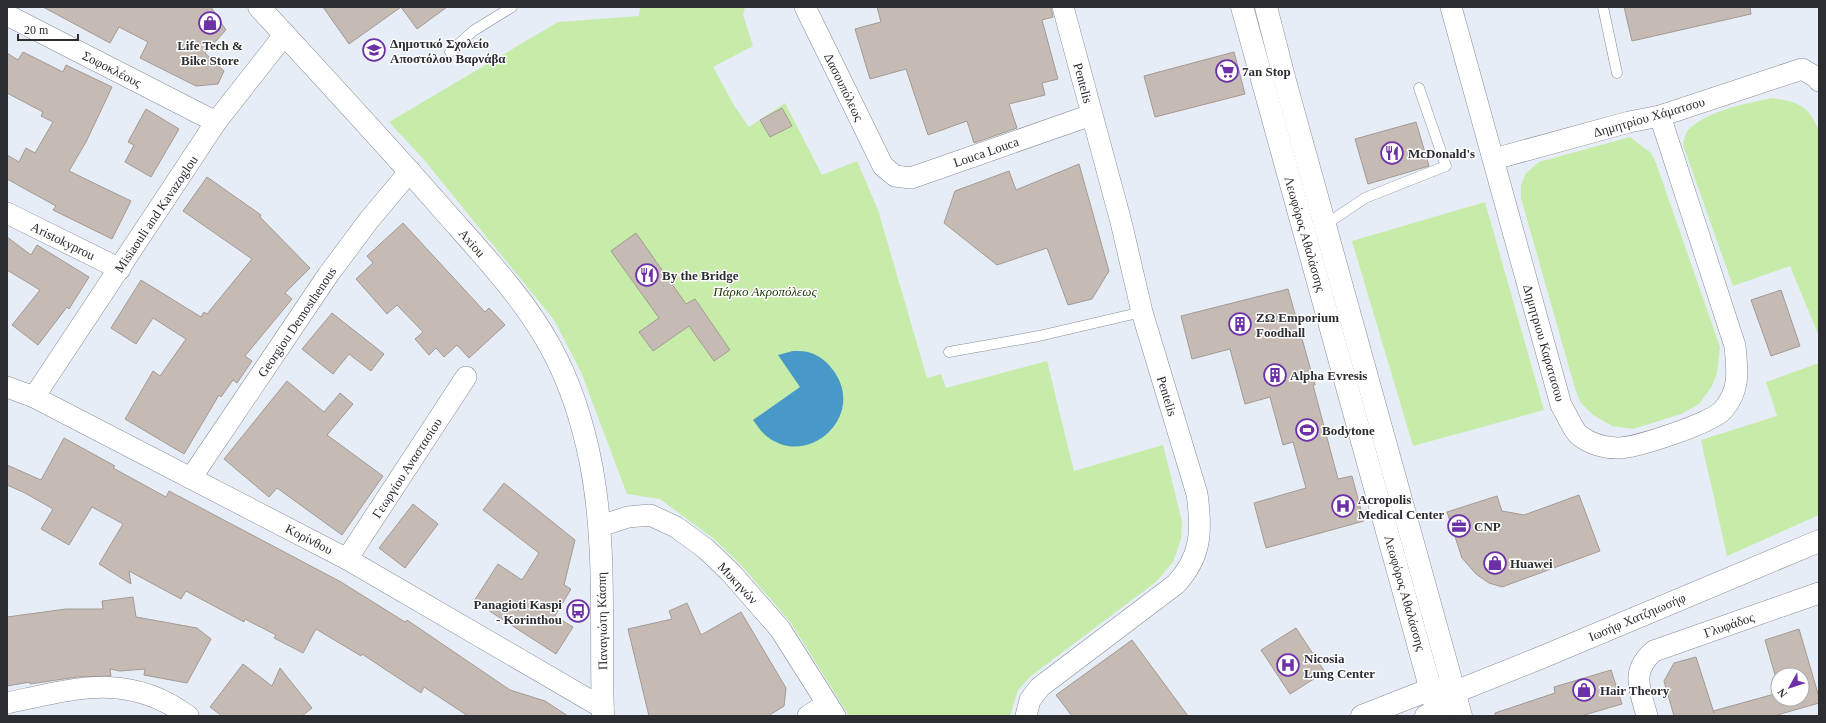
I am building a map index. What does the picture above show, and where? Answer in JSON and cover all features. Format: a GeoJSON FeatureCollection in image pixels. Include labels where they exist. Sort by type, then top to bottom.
{"type":"FeatureCollection","features":[{"type":"Feature","properties":{"kind":"main road","name":"Axiou"},"geometry":{"type":"LineString","coordinates":[[259,7],[410,171],[485,257],[533,318],[551,347],[562,370],[579,416],[591,464],[600,526]]}},
{"type":"Feature","properties":{"kind":"main road","name":"Λεωφόρος Αθαλάσσης"},"geometry":{"type":"LineString","coordinates":[[1242,7],[1431,689],[1434,714]]}},
{"type":"Feature","properties":{"kind":"main road","name":"Λεωφόρος Αθαλάσσης"},"geometry":{"type":"LineString","coordinates":[[1266,7],[1461,716]]}},
{"type":"Feature","properties":{"kind":"main road","name":"Παναγιώτη Κάσπη"},"geometry":{"type":"LineString","coordinates":[[600,526],[603,634],[603,712]]}},
{"type":"Feature","properties":{"kind":"main road","name":"Ιωσήφ Χατζηιωσήφ"},"geometry":{"type":"LineString","coordinates":[[1455,692],[1819,541]]}},
{"type":"Feature","properties":{"kind":"main road"},"geometry":{"type":"LineString","coordinates":[[1362,716],[1431,689],[1455,692]]}},
{"type":"Feature","properties":{"kind":"main road"},"geometry":{"type":"LineString","coordinates":[[1434,714],[1455,692]]}},
{"type":"Feature","properties":{"kind":"street","name":"Δασουπόλεως"},"geometry":{"type":"LineString","coordinates":[[806,7],[883,166]]}},
{"type":"Feature","properties":{"kind":"street","name":"Pentelis"},"geometry":{"type":"LineString","coordinates":[[1026,716],[1030,700],[1040,687],[1176,584],[1185,574],[1195,558],[1199,536],[1197,494],[1142,312],[1121,222],[1091,116],[1063,7]]}},
{"type":"Feature","properties":{"kind":"street","name":"Δημητριου Καρατασου"},"geometry":{"type":"LineString","coordinates":[[1451,7],[1561,405],[1579,436],[1600,446],[1618,448],[1633,446],[1698,425],[1723,410],[1737,382],[1735,346],[1660,116]]}},
{"type":"Feature","properties":{"kind":"street","name":"Σοφοκλέους"},"geometry":{"type":"LineString","coordinates":[[7,15],[216,122]]}},
{"type":"Feature","properties":{"kind":"street","name":"Misiaouli and Kavazoglou"},"geometry":{"type":"LineString","coordinates":[[34,397],[216,122],[284,34]]}},
{"type":"Feature","properties":{"kind":"street","name":"Δημητρίου Χάματσου"},"geometry":{"type":"LineString","coordinates":[[1494,159],[1629,122],[1660,116],[1802,69],[1816,77],[1819,81]]}},
{"type":"Feature","properties":{"kind":"street","name":"Louca Louca"},"geometry":{"type":"LineString","coordinates":[[883,166],[895,176],[911,178],[1091,116]]}},
{"type":"Feature","properties":{"kind":"street","name":"Georgiou Demosthenous"},"geometry":{"type":"LineString","coordinates":[[191,478],[328,275],[369,220],[410,171]]}},
{"type":"Feature","properties":{"kind":"street","name":"Aristokyprou"},"geometry":{"type":"LineString","coordinates":[[7,213],[120,269]]}},
{"type":"Feature","properties":{"kind":"street","name":"Γεωργίου Αναστασίου"},"geometry":{"type":"LineString","coordinates":[[348,559],[466,377]]}},
{"type":"Feature","properties":{"kind":"street","name":"Κορίνθου"},"geometry":{"type":"LineString","coordinates":[[7,386],[34,397],[348,559],[603,712]]}},
{"type":"Feature","properties":{"kind":"street","name":"Μυκηνών"},"geometry":{"type":"LineString","coordinates":[[600,526],[628,517],[650,515],[676,527],[706,549],[731,573],[780,629],[831,710]]}},
{"type":"Feature","properties":{"kind":"street","name":"Γλυφάδος"},"geometry":{"type":"LineString","coordinates":[[1646,716],[1639,680],[1639,672],[1642,663],[1654,652],[1819,593]]}},
{"type":"Feature","properties":{"kind":"street"},"geometry":{"type":"LineString","coordinates":[[7,703],[83,687],[114,687],[152,696],[166,702],[188,716]]}},
{"type":"Feature","properties":{"kind":"street"},"geometry":{"type":"LineString","coordinates":[[808,716],[831,710]]}},
{"type":"Feature","properties":{"kind":"lane"},"geometry":{"type":"LineString","coordinates":[[450,52],[473,31],[512,7]]}},
{"type":"Feature","properties":{"kind":"lane"},"geometry":{"type":"LineString","coordinates":[[1603,7],[1617,73]]}},
{"type":"Feature","properties":{"kind":"lane"},"geometry":{"type":"LineString","coordinates":[[1325,225],[1365,198],[1446,166],[1419,88]]}},
{"type":"Feature","properties":{"kind":"lane"},"geometry":{"type":"LineString","coordinates":[[949,352],[1039,336],[1142,312]]}},
{"type":"Feature","properties":{"kind":"green space","name":"Πάρκο Ακροπόλεως"},"geometry":{"type":"Polygon","coordinates":[[[640,7],[745,7],[743,15],[753,46],[713,67],[735,107],[749,127],[785,103],[822,175],[857,161],[878,210],[927,378],[941,374],[946,388],[1047,361],[1074,471],[1163,445],[1182,522],[1181,539],[1173,562],[1157,581],[1031,676],[1018,690],[1010,716],[849,716],[791,623],[741,565],[714,539],[660,499],[627,494],[581,372],[554,320],[425,161],[389,122],[558,22],[639,16],[640,7]]]}},
{"type":"Feature","properties":{"kind":"green space"},"geometry":{"type":"Polygon","coordinates":[[[1772,98],[1789,101],[1802,106],[1811,115],[1819,131],[1819,336],[1790,266],[1733,286],[1683,145],[1685,135],[1688,130],[1706,117],[1739,105],[1772,98]]]}},
{"type":"Feature","properties":{"kind":"green space"},"geometry":{"type":"Polygon","coordinates":[[[1630,137],[1651,153],[1656,163],[1720,347],[1717,373],[1712,386],[1699,404],[1681,414],[1633,429],[1612,426],[1593,415],[1580,402],[1521,198],[1521,185],[1526,173],[1539,162],[1630,137]]]}},
{"type":"Feature","properties":{"kind":"green space"},"geometry":{"type":"Polygon","coordinates":[[[1485,202],[1544,410],[1413,446],[1352,241],[1485,202]]]}},
{"type":"Feature","properties":{"kind":"green space"},"geometry":{"type":"Polygon","coordinates":[[[1819,363],[1819,515],[1727,556],[1701,440],[1777,416],[1766,382],[1819,363]]]}},
{"type":"Feature","properties":{"kind":"water"},"geometry":{"type":"Polygon","coordinates":[[[793,351],[805,351],[814,354],[829,365],[842,388],[843,405],[838,420],[827,434],[814,443],[797,446],[780,444],[764,434],[753,420],[800,387],[778,355],[793,351]]]}},
{"type":"Feature","properties":{"kind":"building"},"geometry":{"type":"Polygon","coordinates":[[[43,7],[211,7],[226,30],[205,53],[224,71],[218,84],[196,86],[140,58],[148,42],[119,27],[110,43],[43,7]]]}},
{"type":"Feature","properties":{"kind":"building"},"geometry":{"type":"Polygon","coordinates":[[[323,7],[401,7],[349,44],[323,7]]]}},
{"type":"Feature","properties":{"kind":"building"},"geometry":{"type":"Polygon","coordinates":[[[401,7],[447,7],[417,29],[401,7]]]}},
{"type":"Feature","properties":{"kind":"building"},"geometry":{"type":"Polygon","coordinates":[[[877,7],[1051,7],[1053,17],[1042,20],[1058,79],[1042,83],[1045,95],[1009,104],[1017,128],[974,143],[967,121],[928,135],[906,69],[870,79],[855,29],[881,22],[877,7]]]}},
{"type":"Feature","properties":{"kind":"building"},"geometry":{"type":"Polygon","coordinates":[[[1624,7],[1750,7],[1751,14],[1632,41],[1624,7]]]}},
{"type":"Feature","properties":{"kind":"building"},"geometry":{"type":"Polygon","coordinates":[[[23,52],[63,72],[66,65],[112,87],[86,142],[69,171],[131,201],[112,239],[53,210],[56,206],[7,179],[7,155],[19,162],[26,148],[35,153],[53,122],[41,116],[43,112],[7,93],[7,53],[18,60],[23,52]]]}},
{"type":"Feature","properties":{"kind":"building"},"geometry":{"type":"Polygon","coordinates":[[[1234,52],[1245,94],[1155,117],[1144,76],[1234,52]]]}},
{"type":"Feature","properties":{"kind":"building"},"geometry":{"type":"Polygon","coordinates":[[[782,108],[792,126],[770,137],[760,120],[782,108]]]}},
{"type":"Feature","properties":{"kind":"building"},"geometry":{"type":"Polygon","coordinates":[[[146,109],[179,129],[151,177],[125,162],[134,145],[128,142],[146,109]]]}},
{"type":"Feature","properties":{"kind":"building","name":"McDonald's"},"geometry":{"type":"Polygon","coordinates":[[[1416,122],[1429,166],[1368,184],[1355,139],[1416,122]]]}},
{"type":"Feature","properties":{"kind":"building"},"geometry":{"type":"Polygon","coordinates":[[[1079,164],[1109,271],[1092,299],[1068,305],[1047,248],[997,265],[944,223],[955,191],[1009,171],[1016,190],[1079,164]]]}},
{"type":"Feature","properties":{"kind":"building"},"geometry":{"type":"Polygon","coordinates":[[[207,177],[261,215],[260,217],[310,268],[285,293],[292,299],[245,356],[252,361],[237,383],[233,380],[221,397],[219,395],[184,454],[125,419],[153,371],[160,376],[186,339],[153,318],[136,344],[111,328],[141,280],[201,317],[204,312],[207,314],[252,259],[183,211],[207,177]]]}},
{"type":"Feature","properties":{"kind":"building"},"geometry":{"type":"Polygon","coordinates":[[[403,223],[485,312],[489,308],[505,325],[469,358],[457,345],[444,357],[436,348],[429,355],[415,339],[423,332],[397,305],[387,314],[356,279],[373,263],[367,256],[403,223]]]}},
{"type":"Feature","properties":{"kind":"building","name":"By the Bridge"},"geometry":{"type":"Polygon","coordinates":[[[636,233],[686,304],[695,299],[730,350],[714,361],[689,326],[653,351],[639,332],[659,318],[611,251],[636,233]]]}},
{"type":"Feature","properties":{"kind":"building"},"geometry":{"type":"Polygon","coordinates":[[[7,237],[31,255],[37,245],[89,277],[69,309],[67,307],[38,345],[12,325],[40,290],[7,270],[7,237]]]}},
{"type":"Feature","properties":{"kind":"building"},"geometry":{"type":"Polygon","coordinates":[[[1288,289],[1315,385],[1313,385],[1338,479],[1352,476],[1364,521],[1266,548],[1254,503],[1306,488],[1293,442],[1283,445],[1270,397],[1245,404],[1230,349],[1192,359],[1181,316],[1288,289]]]}},
{"type":"Feature","properties":{"kind":"building"},"geometry":{"type":"Polygon","coordinates":[[[1781,290],[1800,346],[1771,356],[1751,300],[1781,290]]]}},
{"type":"Feature","properties":{"kind":"building"},"geometry":{"type":"Polygon","coordinates":[[[332,313],[384,354],[371,371],[349,354],[333,374],[302,349],[332,313]]]}},
{"type":"Feature","properties":{"kind":"building"},"geometry":{"type":"Polygon","coordinates":[[[287,381],[324,412],[340,393],[353,404],[327,435],[383,476],[342,535],[277,488],[269,497],[224,459],[287,381]]]}},
{"type":"Feature","properties":{"kind":"building"},"geometry":{"type":"Polygon","coordinates":[[[64,438],[115,466],[113,468],[166,497],[169,491],[341,582],[405,622],[407,620],[510,690],[545,701],[568,716],[468,716],[424,687],[421,693],[362,654],[361,656],[316,629],[303,653],[274,638],[276,635],[245,619],[244,622],[186,591],[181,599],[129,571],[131,584],[99,564],[123,524],[92,507],[69,545],[41,529],[53,509],[25,493],[7,485],[7,465],[41,480],[64,438]]]}},
{"type":"Feature","properties":{"kind":"building"},"geometry":{"type":"Polygon","coordinates":[[[504,483],[575,540],[564,585],[571,589],[555,616],[573,627],[556,654],[474,601],[498,564],[522,580],[539,553],[483,510],[504,483]]]}},
{"type":"Feature","properties":{"kind":"building"},"geometry":{"type":"Polygon","coordinates":[[[1579,495],[1600,551],[1502,587],[1489,583],[1476,574],[1462,558],[1447,512],[1497,496],[1502,511],[1524,515],[1579,495]]]}},
{"type":"Feature","properties":{"kind":"building"},"geometry":{"type":"Polygon","coordinates":[[[413,504],[438,524],[405,568],[379,548],[413,504]]]}},
{"type":"Feature","properties":{"kind":"building"},"geometry":{"type":"Polygon","coordinates":[[[133,597],[136,617],[197,628],[211,639],[187,683],[144,675],[145,669],[120,671],[110,669],[111,676],[77,677],[7,686],[7,617],[66,609],[103,609],[102,601],[133,597]]]}},
{"type":"Feature","properties":{"kind":"building"},"geometry":{"type":"Polygon","coordinates":[[[687,603],[701,635],[741,612],[786,688],[784,706],[768,716],[649,716],[628,629],[672,619],[669,611],[687,603]]]}},
{"type":"Feature","properties":{"kind":"building"},"geometry":{"type":"Polygon","coordinates":[[[1296,628],[1325,672],[1290,694],[1261,650],[1296,628]]]}},
{"type":"Feature","properties":{"kind":"building"},"geometry":{"type":"Polygon","coordinates":[[[1799,629],[1819,697],[1819,703],[1810,706],[1810,667],[1773,667],[1765,640],[1799,629]]]}},
{"type":"Feature","properties":{"kind":"building"},"geometry":{"type":"Polygon","coordinates":[[[1132,640],[1188,716],[1072,716],[1056,695],[1132,640]]]}},
{"type":"Feature","properties":{"kind":"building"},"geometry":{"type":"Polygon","coordinates":[[[1696,657],[1713,711],[1770,695],[1770,707],[1805,707],[1774,716],[1674,716],[1664,681],[1674,663],[1696,657]]]}},
{"type":"Feature","properties":{"kind":"building"},"geometry":{"type":"Polygon","coordinates":[[[243,664],[272,686],[280,668],[312,708],[302,716],[222,716],[210,707],[243,664]]]}},
{"type":"Feature","properties":{"kind":"building"},"geometry":{"type":"Polygon","coordinates":[[[1611,670],[1622,704],[1581,716],[1495,716],[1495,713],[1555,693],[1554,687],[1611,670]]]}},
{"type":"Feature","properties":{"kind":"place","name":"Life Tech & Bike Store"},"geometry":{"type":"Point","coordinates":[210,23]}},
{"type":"Feature","properties":{"kind":"place","name":"Δημοτικό Σχολείο Αποστόλου Βαρνάβα"},"geometry":{"type":"Point","coordinates":[374,50]}},
{"type":"Feature","properties":{"kind":"place","name":"7an Stop"},"geometry":{"type":"Point","coordinates":[1227,71]}},
{"type":"Feature","properties":{"kind":"place","name":"McDonald's"},"geometry":{"type":"Point","coordinates":[1392,153]}},
{"type":"Feature","properties":{"kind":"place","name":"By the Bridge"},"geometry":{"type":"Point","coordinates":[647,275]}},
{"type":"Feature","properties":{"kind":"place","name":"ΖΩ Emporium Foodhall"},"geometry":{"type":"Point","coordinates":[1240,324]}},
{"type":"Feature","properties":{"kind":"place","name":"Alpha Evresis"},"geometry":{"type":"Point","coordinates":[1275,375]}},
{"type":"Feature","properties":{"kind":"place","name":"Bodytone"},"geometry":{"type":"Point","coordinates":[1307,430]}},
{"type":"Feature","properties":{"kind":"place","name":"Acropolis Medical Center"},"geometry":{"type":"Point","coordinates":[1343,506]}},
{"type":"Feature","properties":{"kind":"place","name":"CNP"},"geometry":{"type":"Point","coordinates":[1459,526]}},
{"type":"Feature","properties":{"kind":"place","name":"Huawei"},"geometry":{"type":"Point","coordinates":[1495,563]}},
{"type":"Feature","properties":{"kind":"place","name":"Panagioti Kaspi - Korinthou"},"geometry":{"type":"Point","coordinates":[578,611]}},
{"type":"Feature","properties":{"kind":"place","name":"Nicosia Lung Center"},"geometry":{"type":"Point","coordinates":[1288,665]}},
{"type":"Feature","properties":{"kind":"place","name":"Hair Theory"},"geometry":{"type":"Point","coordinates":[1584,690]}}]}
